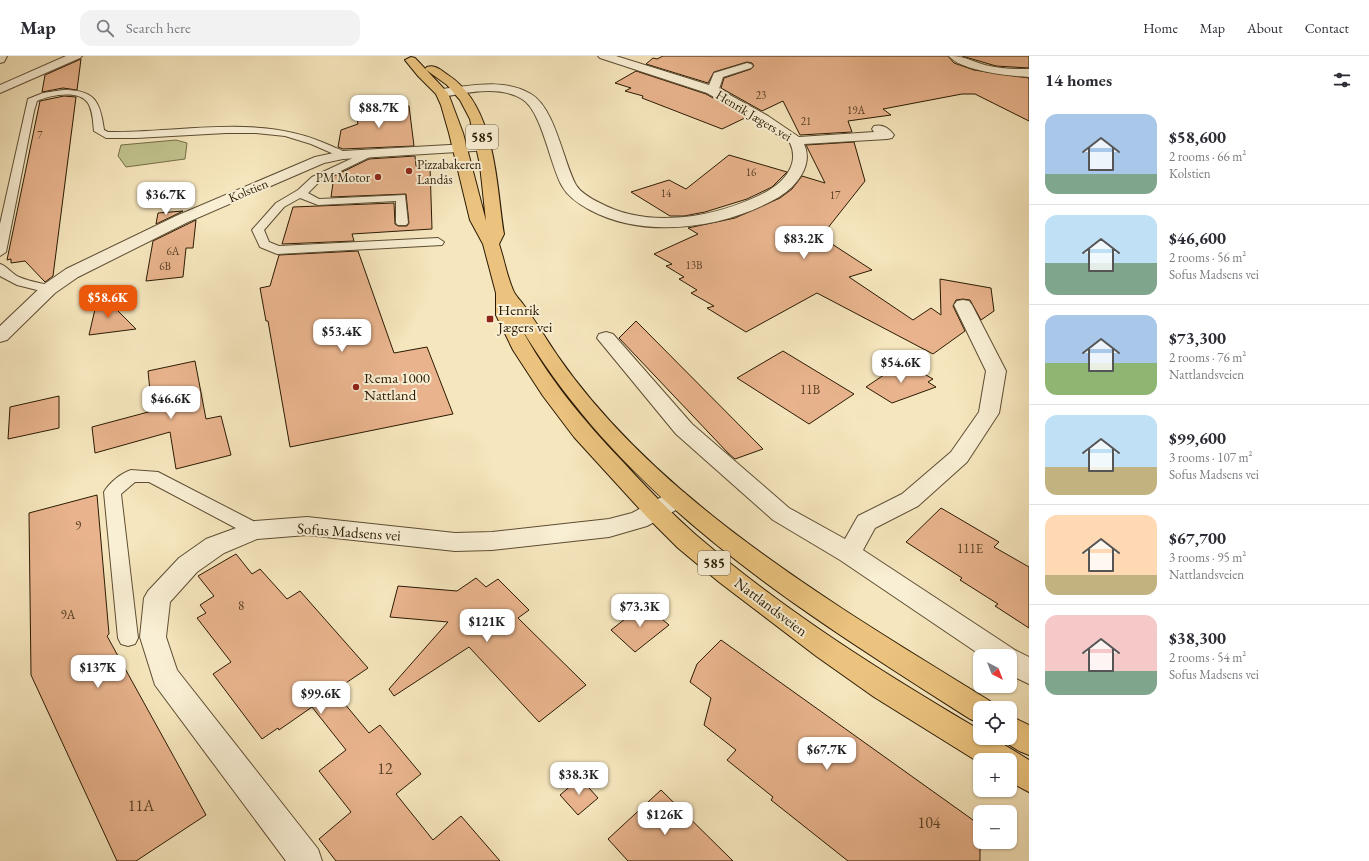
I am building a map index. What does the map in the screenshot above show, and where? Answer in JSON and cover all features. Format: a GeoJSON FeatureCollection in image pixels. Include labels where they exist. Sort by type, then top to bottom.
{"type":"FeatureCollection","features":[{"type":"Feature","properties":{"kind":"main road","name":"Nattlandsveien"},"geometry":{"type":"LineString","coordinates":[[408,58],[435,71],[448,80],[460,91],[468,102],[485,147],[496,234],[491,244]]}},
{"type":"Feature","properties":{"kind":"main road","name":"Nattlandsveien"},"geometry":{"type":"LineString","coordinates":[[408,58],[442,93],[456,133],[478,220],[491,244],[506,293],[505,315],[523,350],[550,391],[582,432],[655,511],[687,541],[722,570],[820,643],[884,688],[991,753]]}},
{"type":"Feature","properties":{"kind":"main road","name":"Nattlandsveien"},"geometry":{"type":"LineString","coordinates":[[506,293],[521,311],[542,346],[570,385],[615,439],[677,499],[801,595],[873,644],[973,706]]}},
{"type":"Feature","properties":{"kind":"main road"},"geometry":{"type":"LineString","coordinates":[[1017,733],[1029,741]]}},
{"type":"Feature","properties":{"kind":"main road"},"geometry":{"type":"LineString","coordinates":[[1017,769],[1029,777]]}},
{"type":"Feature","properties":{"kind":"street"},"geometry":{"type":"LineString","coordinates":[[0,60],[1,56]]}},
{"type":"Feature","properties":{"kind":"street"},"geometry":{"type":"LineString","coordinates":[[0,89],[76,56]]}},
{"type":"Feature","properties":{"kind":"street","name":"Henrik Jægers vei"},"geometry":{"type":"LineString","coordinates":[[442,93],[498,89],[529,98],[538,107],[542,115],[557,159],[570,188],[594,207],[607,213],[639,220],[654,222],[693,220],[723,214],[763,201],[785,187],[799,170],[799,146],[796,141],[763,119],[711,90],[604,56]]}},
{"type":"Feature","properties":{"kind":"street"},"geometry":{"type":"LineString","coordinates":[[956,56],[970,65],[1006,73],[1029,73]]}},
{"type":"Feature","properties":{"kind":"street"},"geometry":{"type":"LineString","coordinates":[[4,75],[23,73],[64,62]]}},
{"type":"Feature","properties":{"kind":"street","name":"Henrik Jægers vei"},"geometry":{"type":"LineString","coordinates":[[711,90],[714,87],[718,75],[746,66]]}},
{"type":"Feature","properties":{"kind":"street","name":"Henrik Jægers vei"},"geometry":{"type":"LineString","coordinates":[[796,141],[887,135],[880,129]]}},
{"type":"Feature","properties":{"kind":"street","name":"Kolstien"},"geometry":{"type":"LineString","coordinates":[[0,336],[49,289],[72,273],[104,255],[182,219],[320,160],[343,155],[485,147]]}},
{"type":"Feature","properties":{"kind":"street"},"geometry":{"type":"LineString","coordinates":[[849,553],[866,522],[910,500],[959,457],[989,413],[996,371],[963,304]]}},
{"type":"Feature","properties":{"kind":"street"},"geometry":{"type":"LineString","coordinates":[[606,338],[684,429],[781,514],[849,553],[993,649]]}},
{"type":"Feature","properties":{"kind":"street","name":"Sofus Madsens vei"},"geometry":{"type":"LineString","coordinates":[[306,861],[165,676],[153,637],[157,598],[188,566],[215,546],[255,530],[307,526],[455,542],[492,541],[609,528],[639,520],[677,499]]}},
{"type":"Feature","properties":{"kind":"street"},"geometry":{"type":"LineString","coordinates":[[1017,664],[1029,672]]}},
{"type":"Feature","properties":{"kind":"lane"},"geometry":{"type":"LineString","coordinates":[[0,252],[29,111],[33,99],[39,96],[71,92],[87,97],[93,104],[99,131],[106,135],[241,129],[269,130],[292,134],[329,146],[343,155]]}},
{"type":"Feature","properties":{"kind":"lane"},"geometry":{"type":"LineString","coordinates":[[370,153],[316,179],[302,192],[280,205],[258,230],[264,244],[277,250],[284,250],[438,242]]}},
{"type":"Feature","properties":{"kind":"lane"},"geometry":{"type":"LineString","coordinates":[[302,192],[305,197],[318,202],[401,197],[402,223]]}},
{"type":"Feature","properties":{"kind":"lane"},"geometry":{"type":"LineString","coordinates":[[0,268],[8,276],[14,279],[49,289]]}},
{"type":"Feature","properties":{"kind":"lane"},"geometry":{"type":"LineString","coordinates":[[128,638],[112,492],[131,476],[152,476],[255,530]]}},
{"type":"Feature","properties":{"kind":"green space"},"geometry":{"type":"Polygon","coordinates":[[[176,140],[187,143],[185,159],[126,167],[118,156],[121,145],[176,140]]]}},
{"type":"Feature","properties":{"kind":"building"},"geometry":{"type":"Polygon","coordinates":[[[663,56],[948,56],[954,63],[974,70],[1029,78],[1029,121],[975,94],[962,94],[883,109],[891,115],[848,121],[852,132],[800,135],[783,101],[762,111],[721,88],[724,78],[751,69],[754,66],[752,63],[747,62],[714,72],[708,83],[646,64],[653,58],[657,59],[663,56]]]}},
{"type":"Feature","properties":{"kind":"building"},"geometry":{"type":"Polygon","coordinates":[[[962,56],[1029,56],[1029,68],[996,66],[962,56]]]}},
{"type":"Feature","properties":{"kind":"building"},"geometry":{"type":"Polygon","coordinates":[[[81,59],[77,90],[63,88],[42,92],[45,75],[81,59]]]}},
{"type":"Feature","properties":{"kind":"building"},"geometry":{"type":"Polygon","coordinates":[[[636,71],[706,94],[747,117],[722,129],[642,98],[643,96],[625,91],[631,88],[615,83],[636,71]]]}},
{"type":"Feature","properties":{"kind":"building"},"geometry":{"type":"Polygon","coordinates":[[[64,96],[76,97],[53,276],[45,282],[25,261],[11,263],[11,259],[7,260],[40,101],[64,96]]]}},
{"type":"Feature","properties":{"kind":"building"},"geometry":{"type":"Polygon","coordinates":[[[409,106],[414,146],[343,149],[338,147],[341,130],[358,124],[355,110],[409,106]]]}},
{"type":"Feature","properties":{"kind":"building"},"geometry":{"type":"Polygon","coordinates":[[[854,142],[865,181],[827,229],[815,233],[872,270],[849,277],[913,320],[931,308],[941,315],[940,279],[991,288],[994,311],[981,320],[970,300],[956,300],[953,306],[965,331],[933,354],[817,293],[746,332],[707,308],[714,306],[691,293],[697,290],[679,279],[684,277],[666,266],[672,264],[654,254],[698,234],[688,228],[735,218],[780,198],[792,189],[802,176],[825,183],[806,145],[854,142]]]}},
{"type":"Feature","properties":{"kind":"building"},"geometry":{"type":"Polygon","coordinates":[[[729,155],[787,172],[772,187],[747,199],[705,212],[684,216],[670,216],[631,192],[669,180],[686,189],[729,155]]]}},
{"type":"Feature","properties":{"kind":"building"},"geometry":{"type":"Polygon","coordinates":[[[415,156],[416,166],[430,166],[432,229],[352,234],[354,241],[282,244],[293,207],[394,203],[395,224],[398,226],[407,226],[409,223],[406,194],[331,197],[334,176],[369,159],[415,156]]]}},
{"type":"Feature","properties":{"kind":"building"},"geometry":{"type":"Polygon","coordinates":[[[183,211],[175,215],[156,224],[158,213],[183,211]]]}},
{"type":"Feature","properties":{"kind":"building"},"geometry":{"type":"Polygon","coordinates":[[[196,220],[193,248],[186,248],[183,277],[146,281],[153,241],[196,220]]]}},
{"type":"Feature","properties":{"kind":"building"},"geometry":{"type":"Polygon","coordinates":[[[358,251],[394,353],[427,347],[453,414],[290,447],[268,321],[266,321],[260,288],[270,286],[279,255],[358,251]]]}},
{"type":"Feature","properties":{"kind":"building"},"geometry":{"type":"Polygon","coordinates":[[[99,292],[136,329],[89,335],[99,292]]]}},
{"type":"Feature","properties":{"kind":"building"},"geometry":{"type":"Polygon","coordinates":[[[636,321],[763,449],[735,459],[728,453],[619,338],[636,321]]]}},
{"type":"Feature","properties":{"kind":"building"},"geometry":{"type":"Polygon","coordinates":[[[783,351],[854,394],[809,424],[737,378],[783,351]]]}},
{"type":"Feature","properties":{"kind":"building"},"geometry":{"type":"Polygon","coordinates":[[[195,361],[206,419],[221,416],[231,455],[176,469],[170,432],[95,453],[92,427],[152,411],[148,371],[195,361]]]}},
{"type":"Feature","properties":{"kind":"building"},"geometry":{"type":"Polygon","coordinates":[[[903,362],[933,379],[928,382],[936,387],[892,403],[866,387],[903,362]]]}},
{"type":"Feature","properties":{"kind":"building"},"geometry":{"type":"Polygon","coordinates":[[[59,396],[59,428],[8,439],[10,407],[59,396]]]}},
{"type":"Feature","properties":{"kind":"building"},"geometry":{"type":"Polygon","coordinates":[[[97,495],[109,634],[107,636],[206,815],[136,861],[117,861],[31,675],[29,513],[97,495]]]}},
{"type":"Feature","properties":{"kind":"building"},"geometry":{"type":"Polygon","coordinates":[[[941,508],[999,542],[994,547],[1029,567],[1029,628],[995,606],[998,604],[960,580],[962,578],[906,542],[941,508]]]}},
{"type":"Feature","properties":{"kind":"building"},"geometry":{"type":"Polygon","coordinates":[[[236,554],[252,574],[260,569],[287,599],[300,591],[368,668],[334,691],[369,733],[380,725],[421,774],[396,794],[433,840],[461,816],[500,861],[336,861],[319,839],[351,812],[319,771],[346,750],[312,707],[279,730],[278,728],[262,739],[213,674],[231,662],[197,618],[206,613],[200,605],[214,596],[198,576],[236,554]]]}},
{"type":"Feature","properties":{"kind":"building"},"geometry":{"type":"Polygon","coordinates":[[[476,578],[486,587],[498,579],[529,610],[518,618],[586,685],[539,722],[469,647],[394,696],[389,689],[448,622],[390,617],[398,586],[457,591],[476,578]]]}},
{"type":"Feature","properties":{"kind":"building"},"geometry":{"type":"Polygon","coordinates":[[[644,604],[669,625],[635,652],[611,630],[644,604]]]}},
{"type":"Feature","properties":{"kind":"building"},"geometry":{"type":"Polygon","coordinates":[[[721,640],[973,820],[973,849],[980,849],[980,861],[848,861],[771,800],[773,797],[727,760],[736,750],[704,725],[711,698],[690,682],[697,664],[721,640]]]}},
{"type":"Feature","properties":{"kind":"building"},"geometry":{"type":"Polygon","coordinates":[[[580,778],[598,798],[578,815],[560,795],[580,778]]]}},
{"type":"Feature","properties":{"kind":"building"},"geometry":{"type":"Polygon","coordinates":[[[661,790],[733,861],[628,861],[608,839],[661,790]]]}},
{"type":"Feature","properties":{"kind":"place","name":"Pizzabakeren Landås"},"geometry":{"type":"Point","coordinates":[409,171]}},
{"type":"Feature","properties":{"kind":"place","name":"PM Motor"},"geometry":{"type":"Point","coordinates":[378,177]}},
{"type":"Feature","properties":{"kind":"place","name":"Henrik Jægers vei"},"geometry":{"type":"Point","coordinates":[490,319]}},
{"type":"Feature","properties":{"kind":"place","name":"Rema 1000 Nattland"},"geometry":{"type":"Point","coordinates":[356,387]}}]}
